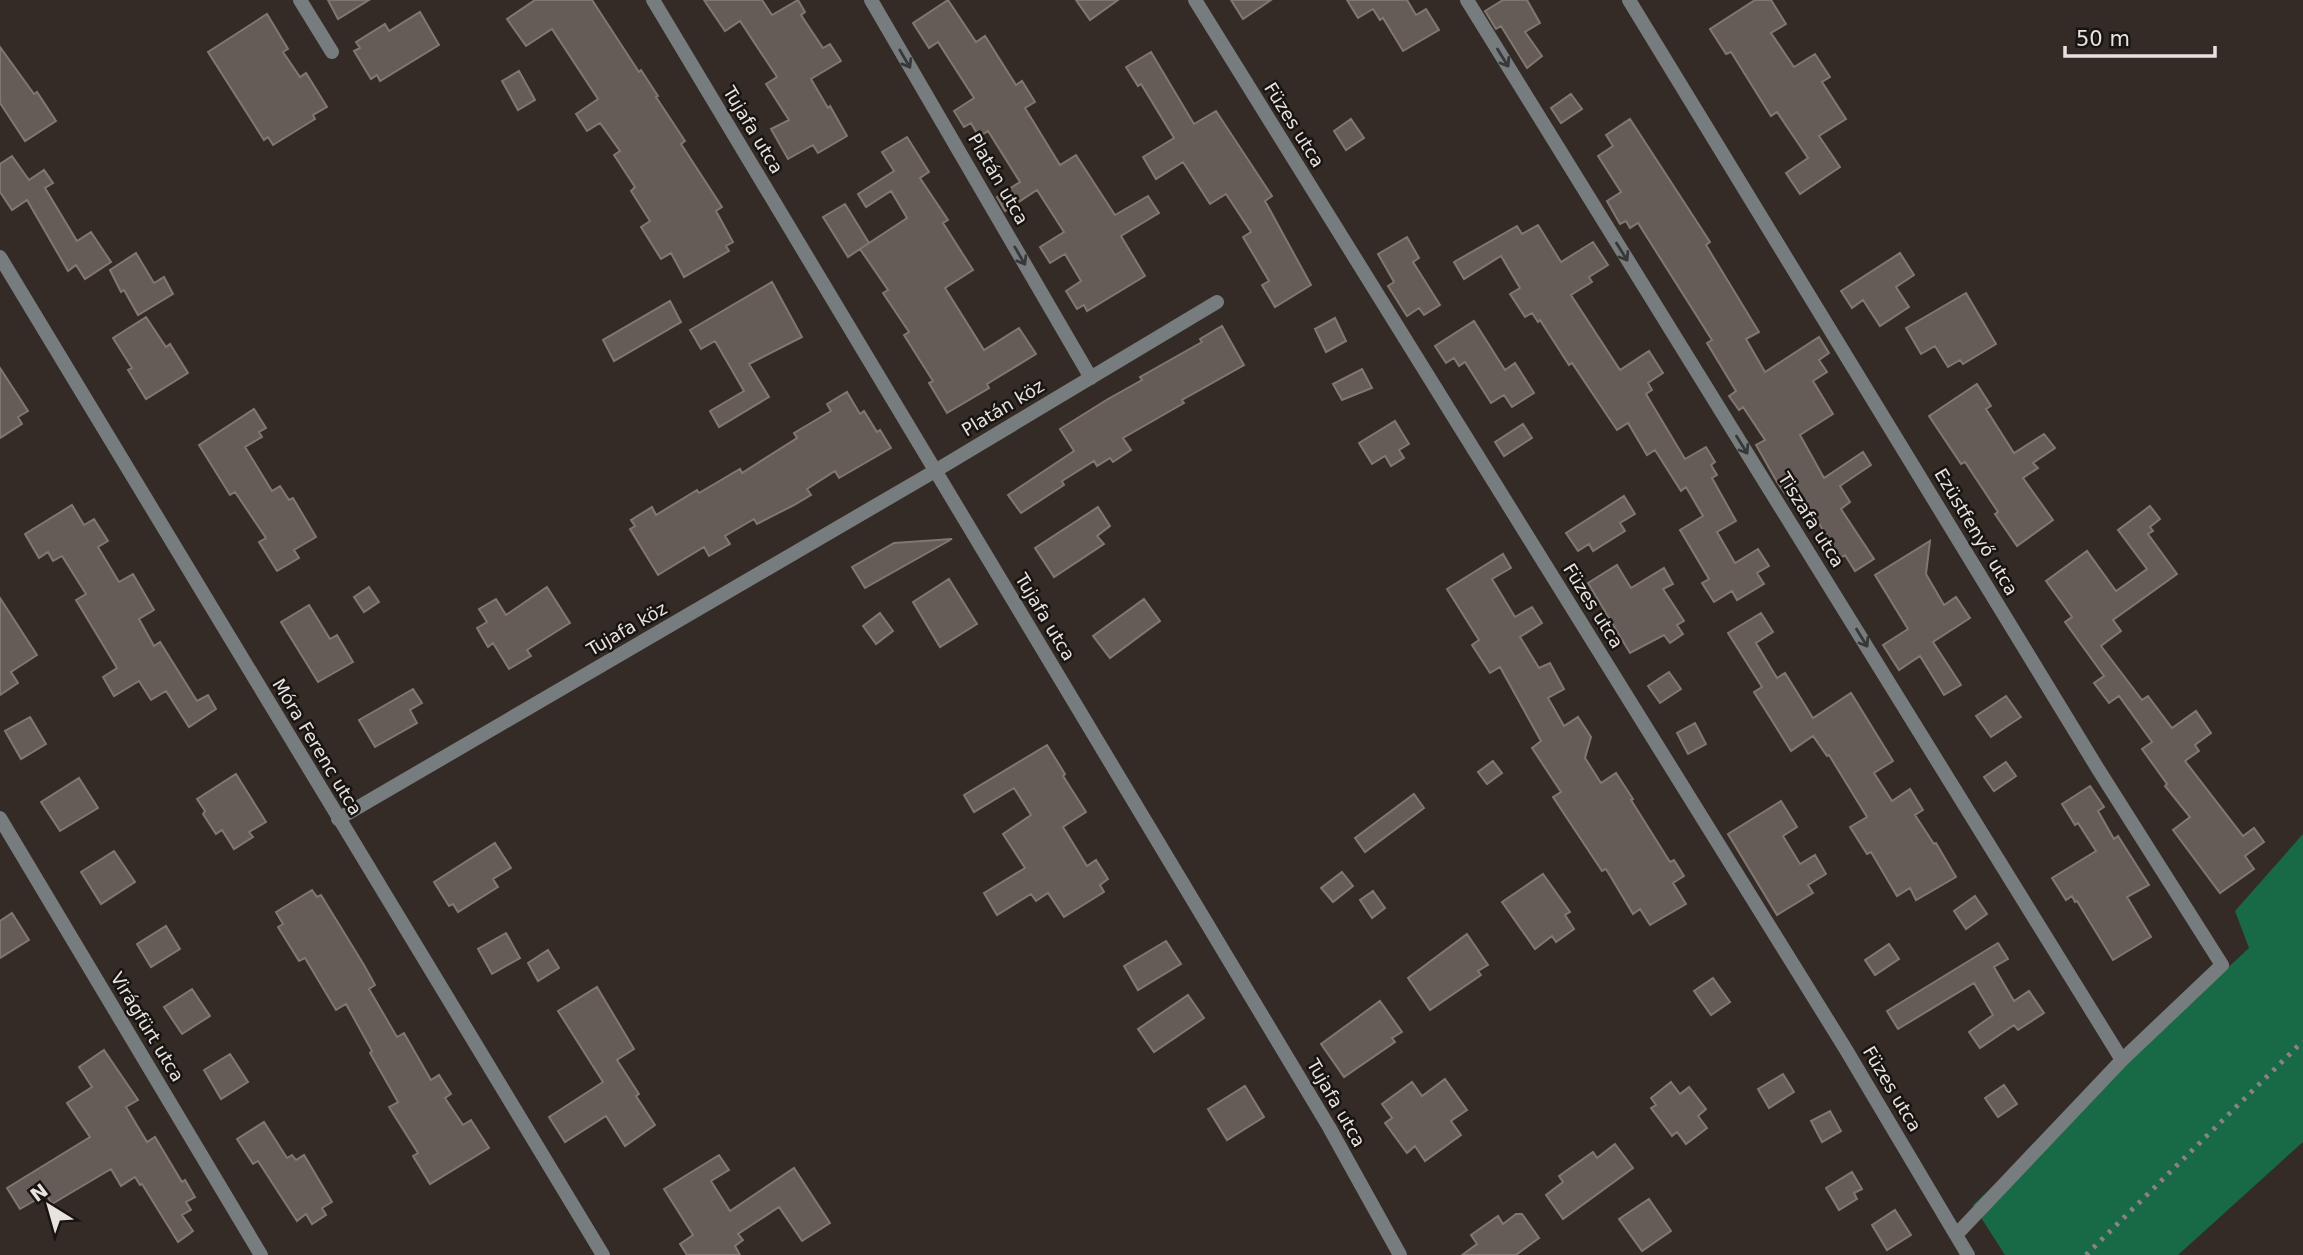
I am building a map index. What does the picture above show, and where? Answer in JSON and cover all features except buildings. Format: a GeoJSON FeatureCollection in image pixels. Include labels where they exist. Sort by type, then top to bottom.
{"type":"FeatureCollection","features":[{"type":"Feature","properties":{"kind":"street"},"geometry":{"type":"LineString","coordinates":[[300,0],[332,52]]}},
{"type":"Feature","properties":{"kind":"street","name":"Tujafa utca"},"geometry":{"type":"LineString","coordinates":[[653,0],[1322,1116],[1400,1255]]}},
{"type":"Feature","properties":{"kind":"street","name":"Platán utca"},"geometry":{"type":"LineString","coordinates":[[871,0],[1091,378]]}},
{"type":"Feature","properties":{"kind":"street","name":"Füzes utca"},"geometry":{"type":"LineString","coordinates":[[1195,0],[1845,1048],[1968,1255]]}},
{"type":"Feature","properties":{"kind":"street","name":"Tiszafa utca"},"geometry":{"type":"LineString","coordinates":[[1467,0],[2122,1060]]}},
{"type":"Feature","properties":{"kind":"street","name":"Ezüstfenyő utca"},"geometry":{"type":"LineString","coordinates":[[1629,0],[2083,745],[2222,965],[2122,1060]]}},
{"type":"Feature","properties":{"kind":"street","name":"Móra Ferenc utca"},"geometry":{"type":"LineString","coordinates":[[0,257],[603,1255]]}},
{"type":"Feature","properties":{"kind":"street","name":"Platán köz"},"geometry":{"type":"LineString","coordinates":[[935,471],[1217,302]]}},
{"type":"Feature","properties":{"kind":"street","name":"Tujafa köz"},"geometry":{"type":"LineString","coordinates":[[338,819],[935,471]]}},
{"type":"Feature","properties":{"kind":"street","name":"Virágfürt utca"},"geometry":{"type":"LineString","coordinates":[[0,818],[261,1255]]}},
{"type":"Feature","properties":{"kind":"street"},"geometry":{"type":"LineString","coordinates":[[1956,1235],[2122,1060]]}},
{"type":"Feature","properties":{"kind":"green space"},"geometry":{"type":"Polygon","coordinates":[[[2303,834],[2303,1142],[2178,1255],[2005,1255],[1973,1205],[2249,948],[2235,911],[2303,834]]]}},
{"type":"Feature","properties":{"kind":"railway"},"geometry":{"type":"LineString","coordinates":[[2086,1255],[2303,1041]]}}]}
